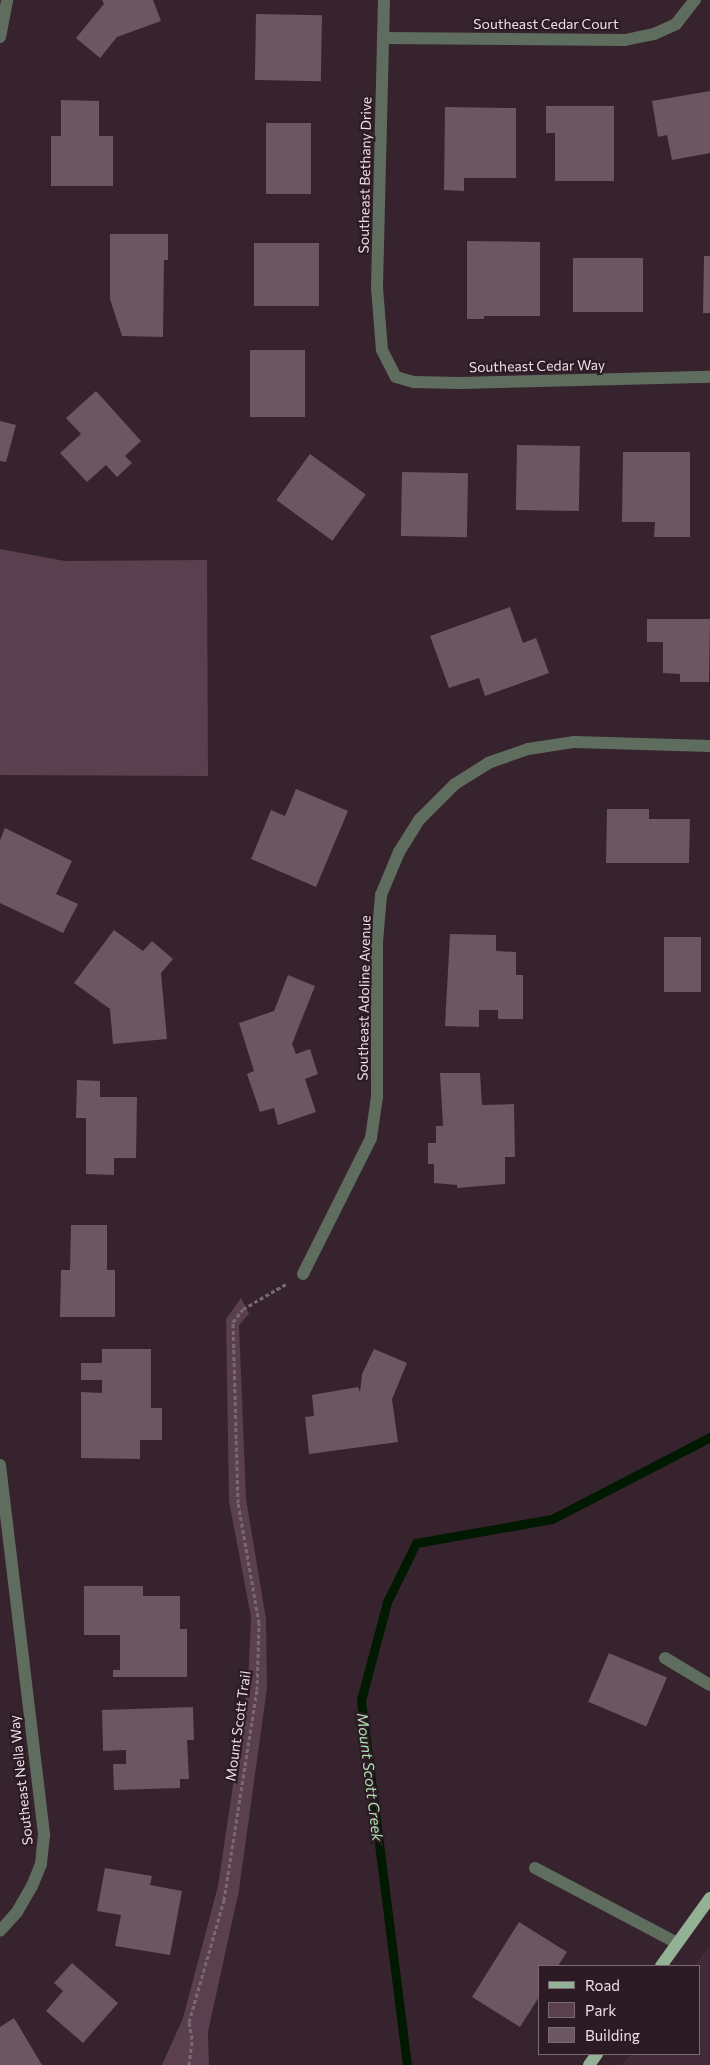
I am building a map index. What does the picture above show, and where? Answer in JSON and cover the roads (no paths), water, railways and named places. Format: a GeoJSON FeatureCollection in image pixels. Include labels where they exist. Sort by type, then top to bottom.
{"type":"FeatureCollection","features":[{"type":"Feature","properties":{"kind":"main road"},"geometry":{"type":"LineString","coordinates":[[662,1965],[710,1898]]}},
{"type":"Feature","properties":{"kind":"street"},"geometry":{"type":"LineString","coordinates":[[0,37],[7,0]]}},
{"type":"Feature","properties":{"kind":"street","name":"Southeast Bethany Drive"},"geometry":{"type":"LineString","coordinates":[[382,350],[377,288],[384,0]]}},
{"type":"Feature","properties":{"kind":"street","name":"Southeast Cedar Court"},"geometry":{"type":"LineString","coordinates":[[383,38],[625,40],[654,34],[676,24],[695,0]]}},
{"type":"Feature","properties":{"kind":"street","name":"Southeast Cedar Way"},"geometry":{"type":"LineString","coordinates":[[382,350],[396,377],[414,382],[710,378]]}},
{"type":"Feature","properties":{"kind":"street","name":"Southeast Adoline Avenue"},"geometry":{"type":"LineString","coordinates":[[303,1274],[371,1138],[378,1097],[377,942],[381,895],[399,852],[420,819],[455,784],[488,763],[528,749],[574,742],[710,746]]}},
{"type":"Feature","properties":{"kind":"street","name":"Southeast Nella Way"},"geometry":{"type":"LineString","coordinates":[[0,1465],[44,1835],[41,1864],[32,1886],[17,1912],[0,1931]]}},
{"type":"Feature","properties":{"kind":"street"},"geometry":{"type":"LineString","coordinates":[[665,1658],[710,1685]]}},
{"type":"Feature","properties":{"kind":"street"},"geometry":{"type":"LineString","coordinates":[[535,1868],[677,1943]]}},
{"type":"Feature","properties":{"kind":"waterway","name":"Mount Scott Creek"},"geometry":{"type":"LineString","coordinates":[[407,2065],[361,1700],[387,1602],[416,1543],[552,1519],[710,1437]]}}]}
